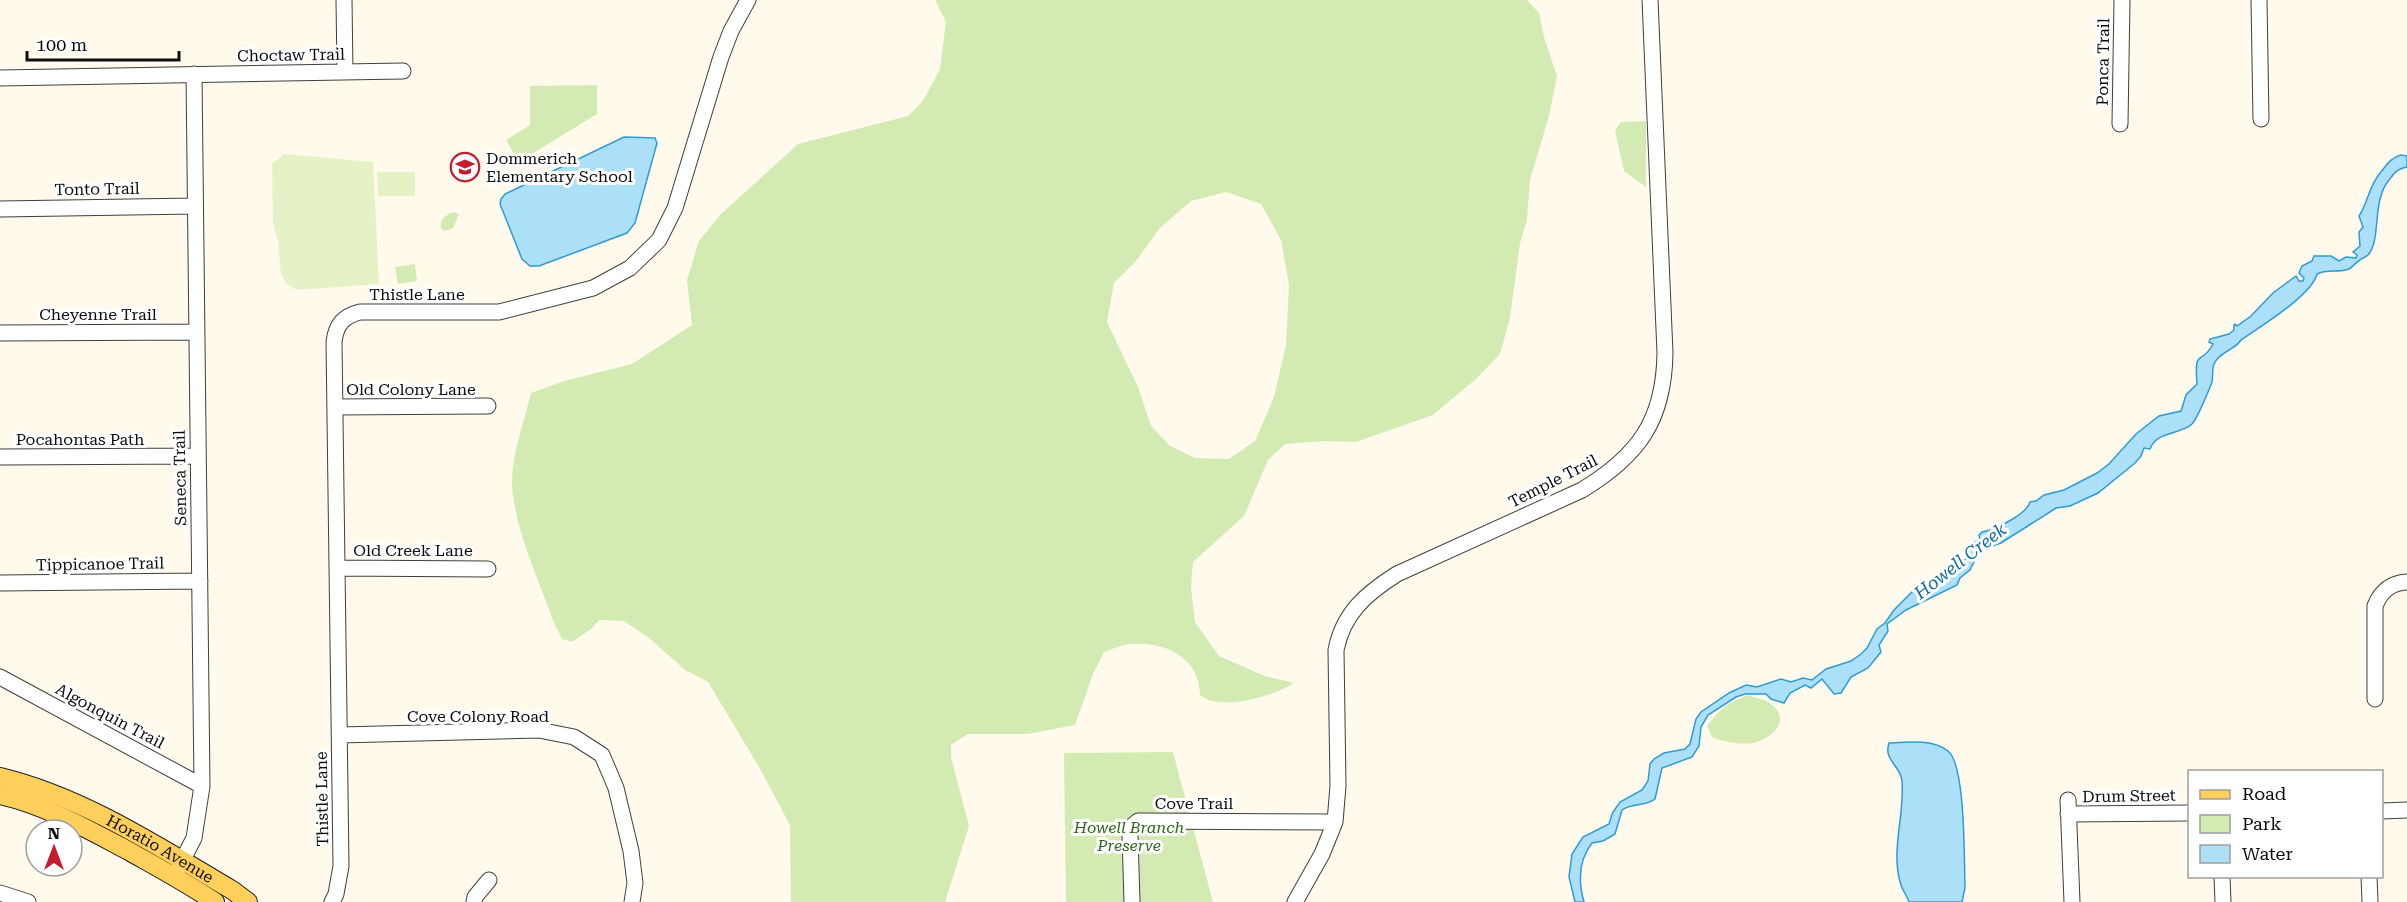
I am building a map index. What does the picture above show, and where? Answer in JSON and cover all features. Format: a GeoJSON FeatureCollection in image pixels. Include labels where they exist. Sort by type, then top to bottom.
{"type":"FeatureCollection","features":[{"type":"Feature","properties":{"kind":"main road","name":"Horatio Avenue"},"geometry":{"type":"LineString","coordinates":[[0,777],[21,782],[66,800],[115,824],[178,869],[215,902]]}},
{"type":"Feature","properties":{"kind":"main road","name":"Horatio Avenue"},"geometry":{"type":"LineString","coordinates":[[0,795],[57,815],[248,902]]}},
{"type":"Feature","properties":{"kind":"street"},"geometry":{"type":"LineString","coordinates":[[344,0],[345,72]]}},
{"type":"Feature","properties":{"kind":"street","name":"Thistle Lane"},"geometry":{"type":"LineString","coordinates":[[332,902],[336,894],[341,866],[335,333],[341,321],[360,312],[499,312],[593,288],[630,268],[659,240],[675,208],[721,57],[731,31],[748,0]]}},
{"type":"Feature","properties":{"kind":"street","name":"Temple Trail"},"geometry":{"type":"LineString","coordinates":[[1295,902],[1322,854],[1335,822],[1338,786],[1336,650],[1341,632],[1353,611],[1370,592],[1397,574],[1582,490],[1605,476],[1639,444],[1659,405],[1665,374],[1665,353],[1650,0]]}},
{"type":"Feature","properties":{"kind":"street","name":"Ponca Trail"},"geometry":{"type":"LineString","coordinates":[[2120,124],[2122,0]]}},
{"type":"Feature","properties":{"kind":"street"},"geometry":{"type":"LineString","coordinates":[[2259,0],[2261,119]]}},
{"type":"Feature","properties":{"kind":"street","name":"Choctaw Trail"},"geometry":{"type":"LineString","coordinates":[[0,78],[403,71]]}},
{"type":"Feature","properties":{"kind":"street","name":"Seneca Trail"},"geometry":{"type":"LineString","coordinates":[[178,869],[198,823],[202,786],[194,74]]}},
{"type":"Feature","properties":{"kind":"street","name":"Tonto Trail"},"geometry":{"type":"LineString","coordinates":[[0,209],[195,206]]}},
{"type":"Feature","properties":{"kind":"street","name":"Cheyenne Trail"},"geometry":{"type":"LineString","coordinates":[[0,333],[196,332]]}},
{"type":"Feature","properties":{"kind":"street","name":"Old Colony Lane"},"geometry":{"type":"LineString","coordinates":[[335,407],[488,406]]}},
{"type":"Feature","properties":{"kind":"street","name":"Pocahontas Path"},"geometry":{"type":"LineString","coordinates":[[0,457],[197,456]]}},
{"type":"Feature","properties":{"kind":"street","name":"Old Creek Lane"},"geometry":{"type":"LineString","coordinates":[[338,568],[488,569]]}},
{"type":"Feature","properties":{"kind":"street","name":"Tippicanoe Trail"},"geometry":{"type":"LineString","coordinates":[[0,583],[200,581]]}},
{"type":"Feature","properties":{"kind":"street"},"geometry":{"type":"LineString","coordinates":[[2375,699],[2375,606],[2380,593],[2393,584],[2407,582]]}},
{"type":"Feature","properties":{"kind":"street","name":"Algonquin Trail"},"geometry":{"type":"LineString","coordinates":[[0,677],[202,786]]}},
{"type":"Feature","properties":{"kind":"street","name":"Cove Colony Road"},"geometry":{"type":"LineString","coordinates":[[340,735],[539,730],[573,737],[602,754],[616,788],[631,851],[635,883],[633,902]]}},
{"type":"Feature","properties":{"kind":"street","name":"Drum Street"},"geometry":{"type":"LineString","coordinates":[[2072,902],[2068,807],[2188,813]]}},
{"type":"Feature","properties":{"kind":"street"},"geometry":{"type":"LineString","coordinates":[[2383,811],[2407,810]]}},
{"type":"Feature","properties":{"kind":"street","name":"Cove Trail"},"geometry":{"type":"LineString","coordinates":[[1132,902],[1130,835],[1132,826],[1138,821],[1335,822]]}},
{"type":"Feature","properties":{"kind":"street"},"geometry":{"type":"LineString","coordinates":[[2222,878],[2223,902]]}},
{"type":"Feature","properties":{"kind":"street"},"geometry":{"type":"LineString","coordinates":[[2369,878],[2370,902]]}},
{"type":"Feature","properties":{"kind":"street"},"geometry":{"type":"LineString","coordinates":[[474,902],[475,897],[489,880]]}},
{"type":"Feature","properties":{"kind":"street"},"geometry":{"type":"LineString","coordinates":[[0,893],[28,902]]}},
{"type":"Feature","properties":{"kind":"green space"},"geometry":{"type":"Polygon","coordinates":[[[935,0],[1527,0],[1539,13],[1557,76],[1549,116],[1530,180],[1527,220],[1520,243],[1510,318],[1500,354],[1476,379],[1433,415],[1356,442],[1325,441],[1285,444],[1268,460],[1244,516],[1193,562],[1191,588],[1195,622],[1219,656],[1265,676],[1294,683],[1261,697],[1220,702],[1200,695],[1194,671],[1178,654],[1168,649],[1131,644],[1104,652],[1093,674],[1075,725],[1028,734],[968,734],[951,745],[951,757],[969,826],[945,902],[791,902],[790,825],[759,767],[708,682],[685,670],[649,638],[624,621],[599,620],[591,629],[572,642],[562,639],[535,572],[517,518],[512,483],[514,460],[531,393],[564,381],[632,364],[692,325],[687,280],[699,241],[721,214],[798,144],[908,116],[923,101],[940,69],[946,22],[935,0]],[[1226,192],[1191,201],[1160,228],[1136,261],[1114,283],[1107,322],[1138,387],[1151,426],[1170,446],[1195,458],[1229,459],[1255,441],[1274,397],[1286,345],[1289,285],[1281,240],[1261,204],[1226,192]]]}},
{"type":"Feature","properties":{"kind":"green space"},"geometry":{"type":"Polygon","coordinates":[[[597,85],[597,114],[519,162],[506,140],[530,125],[530,86],[597,85]]]}},
{"type":"Feature","properties":{"kind":"green space"},"geometry":{"type":"Polygon","coordinates":[[[1646,121],[1646,187],[1624,171],[1615,130],[1621,122],[1646,121]]]}},
{"type":"Feature","properties":{"kind":"green space"},"geometry":{"type":"Polygon","coordinates":[[[284,154],[373,162],[379,284],[297,290],[286,283],[281,274],[278,241],[273,222],[272,164],[284,154]]]}},
{"type":"Feature","properties":{"kind":"green space"},"geometry":{"type":"Polygon","coordinates":[[[377,172],[415,172],[415,196],[378,196],[377,172]]]}},
{"type":"Feature","properties":{"kind":"green space"},"geometry":{"type":"Polygon","coordinates":[[[453,212],[459,214],[453,228],[445,231],[441,229],[442,220],[453,212]]]}},
{"type":"Feature","properties":{"kind":"green space"},"geometry":{"type":"Polygon","coordinates":[[[415,264],[417,281],[398,284],[395,267],[415,264]]]}},
{"type":"Feature","properties":{"kind":"green space"},"geometry":{"type":"Polygon","coordinates":[[[1748,695],[1766,701],[1777,710],[1780,716],[1778,727],[1768,737],[1749,744],[1733,743],[1712,737],[1707,726],[1712,720],[1725,707],[1748,695]]]}},
{"type":"Feature","properties":{"kind":"green space","name":"Howell Branch Preserve"},"geometry":{"type":"Polygon","coordinates":[[[1173,752],[1213,902],[1066,902],[1064,753],[1173,752]]]}},
{"type":"Feature","properties":{"kind":"water"},"geometry":{"type":"Polygon","coordinates":[[[624,137],[655,138],[657,143],[635,223],[627,233],[539,266],[530,266],[522,259],[500,204],[501,199],[505,194],[624,137]]]}},
{"type":"Feature","properties":{"kind":"water"},"geometry":{"type":"Polygon","coordinates":[[[2401,155],[2407,156],[2407,167],[2395,173],[2384,189],[2378,209],[2375,240],[2368,255],[2349,269],[2317,274],[2296,301],[2219,357],[2214,364],[2212,382],[2192,424],[2157,439],[2150,449],[2144,448],[2135,463],[2098,493],[2070,506],[2056,508],[2001,543],[1986,548],[1978,554],[1970,570],[1960,578],[1957,585],[1906,610],[1887,624],[1888,631],[1879,645],[1881,652],[1868,668],[1851,677],[1841,693],[1834,694],[1822,679],[1811,688],[1805,685],[1790,693],[1784,703],[1771,699],[1766,694],[1745,694],[1736,697],[1708,715],[1701,727],[1699,746],[1692,757],[1662,768],[1655,799],[1622,810],[1615,834],[1603,841],[1592,843],[1587,850],[1580,871],[1584,902],[1575,902],[1569,877],[1572,854],[1583,837],[1609,824],[1620,802],[1642,790],[1648,781],[1650,764],[1654,759],[1664,753],[1685,749],[1690,744],[1696,719],[1701,712],[1729,693],[1746,685],[1757,687],[1781,679],[1791,682],[1803,678],[1812,680],[1826,669],[1851,661],[1867,648],[1877,629],[1912,592],[1922,590],[1931,580],[1966,559],[1969,554],[1968,545],[1980,540],[1979,535],[1982,532],[2010,521],[2028,507],[2030,502],[2044,495],[2064,490],[2097,473],[2109,464],[2136,434],[2159,416],[2181,411],[2186,395],[2197,384],[2198,361],[2213,344],[2209,342],[2210,339],[2229,334],[2234,330],[2235,324],[2237,326],[2251,316],[2273,293],[2296,276],[2299,281],[2303,281],[2304,278],[2299,273],[2302,266],[2312,261],[2314,256],[2331,256],[2339,261],[2346,257],[2356,258],[2357,255],[2353,252],[2360,246],[2359,232],[2363,227],[2359,216],[2370,190],[2387,165],[2401,155]]]}},
{"type":"Feature","properties":{"kind":"water"},"geometry":{"type":"Polygon","coordinates":[[[1920,742],[1935,745],[1948,751],[1954,760],[1963,815],[1965,888],[1962,902],[1909,902],[1901,885],[1897,846],[1902,807],[1902,781],[1899,771],[1888,754],[1889,743],[1920,742]]]}},
{"type":"Feature","properties":{"kind":"place","name":"Dommerich Elementary School"},"geometry":{"type":"Point","coordinates":[465,167]}},
{"type":"Feature","properties":{"kind":"water label","name":"Howell Creek"},"geometry":{"type":"Point","coordinates":[1960,561]}}]}
